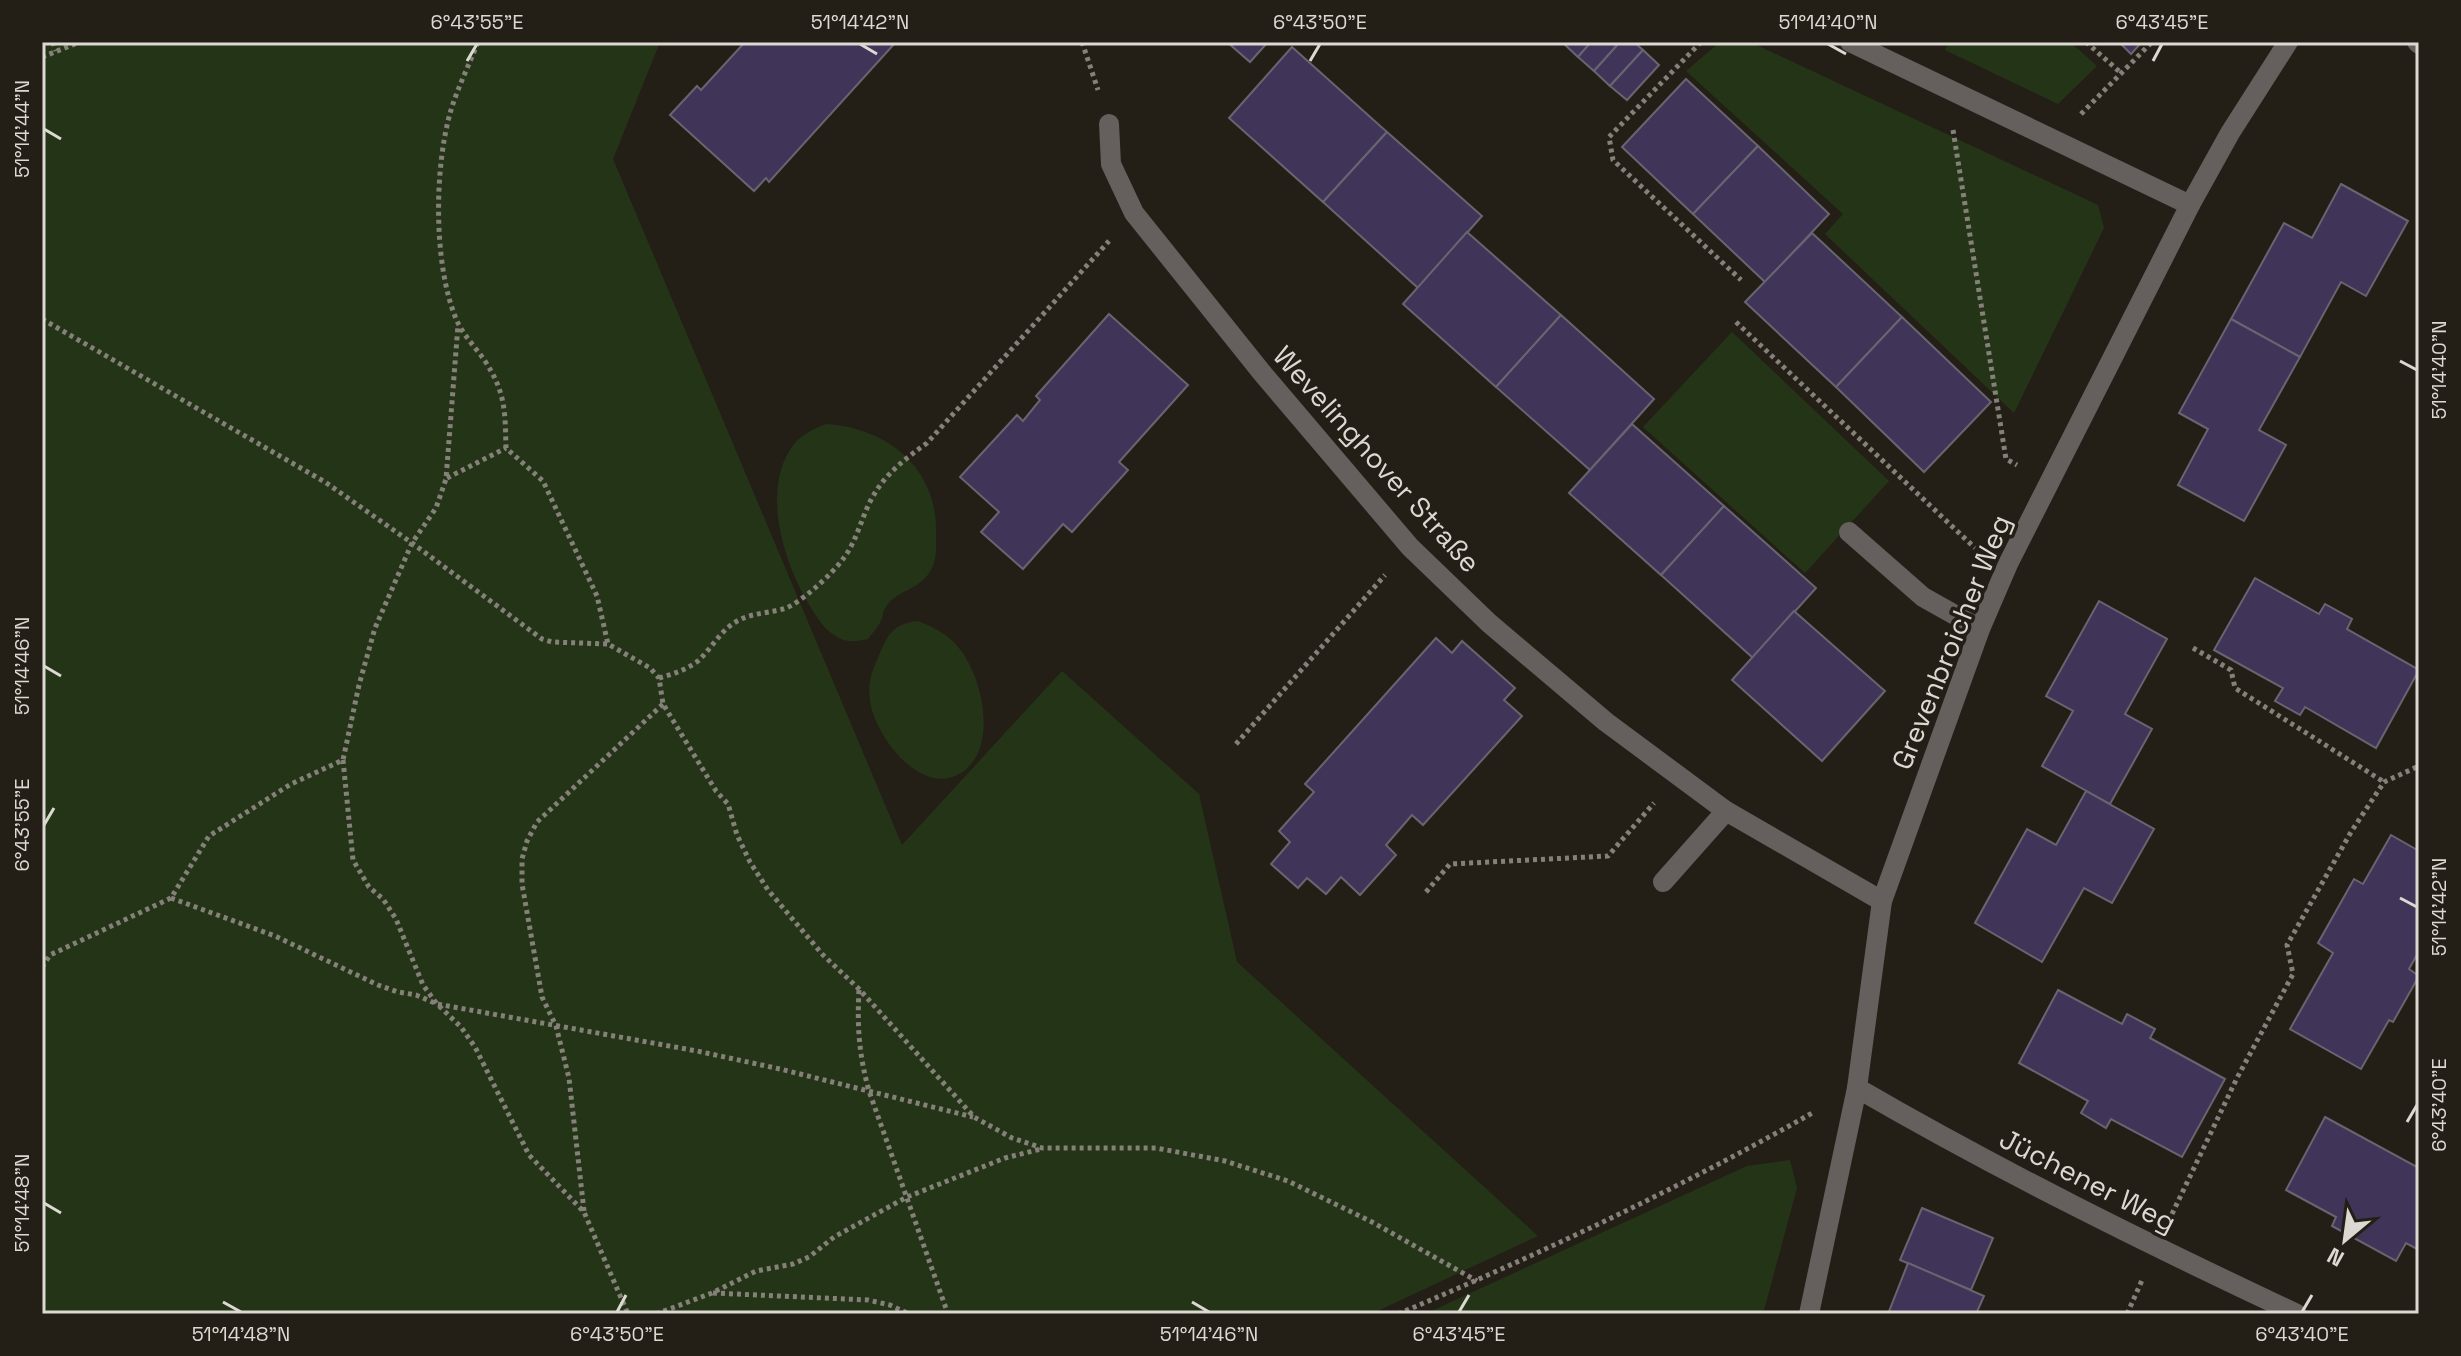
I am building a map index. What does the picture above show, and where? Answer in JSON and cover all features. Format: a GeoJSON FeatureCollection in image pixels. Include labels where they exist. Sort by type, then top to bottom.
{"type":"FeatureCollection","features":[{"type":"Feature","properties":{"kind":"street"},"geometry":{"type":"LineString","coordinates":[[1850,42],[2190,205]]}},
{"type":"Feature","properties":{"kind":"street","name":"Grevenbroicher Weg"},"geometry":{"type":"LineString","coordinates":[[1809,1314],[1857,1088],[1882,901],[1980,629],[2008,564],[2190,205],[2230,133],[2288,42]]}},
{"type":"Feature","properties":{"kind":"street","name":"Wevelinghover Straße"},"geometry":{"type":"LineString","coordinates":[[1109,124],[1111,164],[1134,213],[1263,374],[1410,547],[1501,633],[1606,722],[1726,811],[1882,901]]}},
{"type":"Feature","properties":{"kind":"street"},"geometry":{"type":"LineString","coordinates":[[1849,532],[1923,597],[1980,629]]}},
{"type":"Feature","properties":{"kind":"street"},"geometry":{"type":"LineString","coordinates":[[1663,882],[1726,811]]}},
{"type":"Feature","properties":{"kind":"street","name":"Jüchener Weg"},"geometry":{"type":"LineString","coordinates":[[1857,1088],[1936,1134],[2156,1248],[2297,1314]]}},
{"type":"Feature","properties":{"kind":"path"},"geometry":{"type":"LineString","coordinates":[[53,42],[56,51]]}},
{"type":"Feature","properties":{"kind":"path"},"geometry":{"type":"LineString","coordinates":[[42,57],[80,42]]}},
{"type":"Feature","properties":{"kind":"path"},"geometry":{"type":"LineString","coordinates":[[478,42],[451,111],[441,163],[439,208],[445,285],[458,323],[487,364],[505,401],[506,448],[543,481],[597,596],[608,644]]}},
{"type":"Feature","properties":{"kind":"path"},"geometry":{"type":"LineString","coordinates":[[1082,42],[1109,124]]}},
{"type":"Feature","properties":{"kind":"path"},"geometry":{"type":"LineString","coordinates":[[1701,42],[1609,137],[1613,160],[1741,280]]}},
{"type":"Feature","properties":{"kind":"path"},"geometry":{"type":"LineString","coordinates":[[2086,42],[2121,73]]}},
{"type":"Feature","properties":{"kind":"path"},"geometry":{"type":"LineString","coordinates":[[2055,140],[2152,42]]}},
{"type":"Feature","properties":{"kind":"path"},"geometry":{"type":"LineString","coordinates":[[1946,88],[2006,459],[2050,483]]}},
{"type":"Feature","properties":{"kind":"path"},"geometry":{"type":"LineString","coordinates":[[659,678],[683,670],[698,660],[729,626],[747,615],[794,605],[829,576],[845,558],[872,498],[896,465],[927,443],[1134,213]]}},
{"type":"Feature","properties":{"kind":"path"},"geometry":{"type":"LineString","coordinates":[[42,319],[325,482],[542,639],[608,644],[650,668],[659,678],[663,704],[716,791],[728,804],[744,848],[768,890],[823,955],[859,989],[974,1117]]}},
{"type":"Feature","properties":{"kind":"path"},"geometry":{"type":"LineString","coordinates":[[1736,322],[1976,549],[2008,564]]}},
{"type":"Feature","properties":{"kind":"path"},"geometry":{"type":"LineString","coordinates":[[458,323],[446,479],[436,508],[412,543],[375,628],[343,760],[351,829],[350,848],[353,860],[369,887],[383,899],[396,919],[423,985],[475,1047],[529,1155],[584,1212]]}},
{"type":"Feature","properties":{"kind":"path"},"geometry":{"type":"LineString","coordinates":[[446,479],[506,448]]}},
{"type":"Feature","properties":{"kind":"path"},"geometry":{"type":"LineString","coordinates":[[1236,744],[1410,547]]}},
{"type":"Feature","properties":{"kind":"path"},"geometry":{"type":"LineString","coordinates":[[2193,648],[2231,670],[2235,688],[2384,782]]}},
{"type":"Feature","properties":{"kind":"path"},"geometry":{"type":"LineString","coordinates":[[628,1314],[584,1212],[569,1078],[556,1026],[542,997],[522,884],[522,859],[537,822],[663,704]]}},
{"type":"Feature","properties":{"kind":"path"},"geometry":{"type":"LineString","coordinates":[[42,967],[50,955],[171,898],[209,836],[291,784],[343,760]]}},
{"type":"Feature","properties":{"kind":"path"},"geometry":{"type":"LineString","coordinates":[[2156,1248],[2237,1078],[2293,974],[2287,945],[2351,832],[2384,782],[2419,766]]}},
{"type":"Feature","properties":{"kind":"path"},"geometry":{"type":"LineString","coordinates":[[1426,892],[1450,864],[1608,856],[1678,775]]}},
{"type":"Feature","properties":{"kind":"path"},"geometry":{"type":"LineString","coordinates":[[171,898],[275,936],[378,985],[437,1004],[697,1051],[869,1091],[974,1117],[1012,1138],[1042,1148]]}},
{"type":"Feature","properties":{"kind":"path"},"geometry":{"type":"LineString","coordinates":[[859,989],[859,1050],[869,1091],[948,1314]]}},
{"type":"Feature","properties":{"kind":"path"},"geometry":{"type":"LineString","coordinates":[[1398,1314],[1477,1281],[1628,1210],[1762,1142],[1857,1088]]}},
{"type":"Feature","properties":{"kind":"path"},"geometry":{"type":"LineString","coordinates":[[656,1314],[712,1293],[756,1271],[793,1264],[809,1257],[834,1237],[907,1197],[1005,1158],[1042,1148],[1156,1148],[1225,1161],[1288,1181],[1372,1222],[1477,1281]]}},
{"type":"Feature","properties":{"kind":"path"},"geometry":{"type":"LineString","coordinates":[[712,1293],[868,1300],[909,1314]]}},
{"type":"Feature","properties":{"kind":"green space"},"geometry":{"type":"Polygon","coordinates":[[[42,42],[660,42],[613,159],[902,845],[1062,671],[1199,794],[1237,962],[1538,1236],[1371,1314],[42,1314],[42,42]]]}},
{"type":"Feature","properties":{"kind":"green space"},"geometry":{"type":"Polygon","coordinates":[[[1720,42],[1750,42],[2098,205],[2104,228],[2014,413],[1825,234],[1843,214],[1686,71],[1720,42]]]}},
{"type":"Feature","properties":{"kind":"green space"},"geometry":{"type":"Polygon","coordinates":[[[1949,42],[2070,42],[2097,66],[2058,104],[1945,50],[1949,42]]]}},
{"type":"Feature","properties":{"kind":"green space"},"geometry":{"type":"Polygon","coordinates":[[[1732,332],[1889,481],[1805,573],[1643,427],[1732,332]]]}},
{"type":"Feature","properties":{"kind":"green space"},"geometry":{"type":"Polygon","coordinates":[[[826,424],[869,433],[904,455],[918,470],[928,488],[934,509],[936,546],[932,568],[916,586],[891,601],[868,639],[850,641],[839,638],[819,620],[800,589],[784,548],[779,525],[778,481],[784,461],[798,440],[826,424]]]}},
{"type":"Feature","properties":{"kind":"green space"},"geometry":{"type":"Polygon","coordinates":[[[918,621],[935,628],[954,642],[967,660],[980,693],[983,730],[980,747],[973,762],[961,773],[946,778],[930,777],[902,759],[880,730],[870,700],[871,676],[886,640],[898,627],[918,621]]]}},
{"type":"Feature","properties":{"kind":"green space"},"geometry":{"type":"Polygon","coordinates":[[[1790,1160],[1797,1188],[1763,1314],[1425,1314],[1747,1166],[1790,1160]]]}},
{"type":"Feature","properties":{"kind":"building"},"geometry":{"type":"Polygon","coordinates":[[[745,42],[896,42],[769,182],[766,178],[754,191],[670,115],[697,86],[701,90],[745,42]]]}},
{"type":"Feature","properties":{"kind":"building"},"geometry":{"type":"Polygon","coordinates":[[[1227,42],[1268,42],[1250,62],[1227,42]]]}},
{"type":"Feature","properties":{"kind":"building"},"geometry":{"type":"Polygon","coordinates":[[[1562,42],[1591,42],[1578,57],[1562,42]]]}},
{"type":"Feature","properties":{"kind":"building"},"geometry":{"type":"Polygon","coordinates":[[[1591,42],[1620,42],[1594,71],[1578,57],[1591,42]]]}},
{"type":"Feature","properties":{"kind":"building"},"geometry":{"type":"Polygon","coordinates":[[[1620,42],[1634,42],[1643,50],[1610,86],[1594,71],[1620,42]]]}},
{"type":"Feature","properties":{"kind":"building"},"geometry":{"type":"Polygon","coordinates":[[[2119,42],[2142,42],[2131,54],[2119,42]]]}},
{"type":"Feature","properties":{"kind":"building"},"geometry":{"type":"Polygon","coordinates":[[[1292,47],[1387,132],[1323,202],[1229,118],[1292,47]]]}},
{"type":"Feature","properties":{"kind":"building"},"geometry":{"type":"Polygon","coordinates":[[[1643,50],[1659,65],[1627,100],[1610,86],[1643,50]]]}},
{"type":"Feature","properties":{"kind":"building"},"geometry":{"type":"Polygon","coordinates":[[[1686,79],[1758,146],[1693,214],[1622,147],[1686,79]]]}},
{"type":"Feature","properties":{"kind":"building"},"geometry":{"type":"Polygon","coordinates":[[[1387,132],[1482,216],[1418,288],[1323,202],[1387,132]]]}},
{"type":"Feature","properties":{"kind":"building"},"geometry":{"type":"Polygon","coordinates":[[[1758,146],[1829,214],[1765,282],[1693,214],[1758,146]]]}},
{"type":"Feature","properties":{"kind":"building"},"geometry":{"type":"Polygon","coordinates":[[[2341,184],[2408,221],[2366,296],[2341,282],[2300,357],[2231,319],[2284,223],[2312,238],[2341,184]]]}},
{"type":"Feature","properties":{"kind":"building"},"geometry":{"type":"Polygon","coordinates":[[[1467,232],[1561,315],[1496,387],[1403,304],[1467,232]]]}},
{"type":"Feature","properties":{"kind":"building"},"geometry":{"type":"Polygon","coordinates":[[[1812,233],[1902,317],[1836,387],[1745,302],[1812,233]]]}},
{"type":"Feature","properties":{"kind":"building"},"geometry":{"type":"Polygon","coordinates":[[[1109,314],[1188,385],[1119,462],[1128,470],[1072,532],[1063,524],[1023,569],[981,532],[999,512],[960,477],[1017,415],[1023,421],[1040,400],[1036,396],[1109,314]]]}},
{"type":"Feature","properties":{"kind":"building"},"geometry":{"type":"Polygon","coordinates":[[[1561,315],[1654,399],[1590,470],[1496,387],[1561,315]]]}},
{"type":"Feature","properties":{"kind":"building"},"geometry":{"type":"Polygon","coordinates":[[[1902,317],[1991,402],[1924,472],[1836,387],[1902,317]]]}},
{"type":"Feature","properties":{"kind":"building"},"geometry":{"type":"Polygon","coordinates":[[[2231,319],[2300,357],[2259,430],[2286,445],[2244,521],[2178,485],[2208,429],[2179,413],[2231,319]]]}},
{"type":"Feature","properties":{"kind":"building"},"geometry":{"type":"Polygon","coordinates":[[[1632,424],[1724,506],[1661,575],[1569,493],[1632,424]]]}},
{"type":"Feature","properties":{"kind":"building"},"geometry":{"type":"Polygon","coordinates":[[[1724,506],[1816,588],[1753,658],[1661,575],[1724,506]]]}},
{"type":"Feature","properties":{"kind":"building"},"geometry":{"type":"Polygon","coordinates":[[[2255,578],[2319,614],[2325,604],[2352,619],[2347,629],[2419,670],[2376,748],[2305,707],[2300,715],[2275,701],[2283,688],[2214,650],[2255,578]]]}},
{"type":"Feature","properties":{"kind":"building"},"geometry":{"type":"Polygon","coordinates":[[[2099,601],[2167,639],[2125,714],[2152,729],[2110,804],[2042,766],[2073,711],[2046,696],[2099,601]]]}},
{"type":"Feature","properties":{"kind":"building"},"geometry":{"type":"Polygon","coordinates":[[[1794,611],[1885,691],[1822,761],[1732,680],[1794,611]]]}},
{"type":"Feature","properties":{"kind":"building"},"geometry":{"type":"Polygon","coordinates":[[[1436,638],[1452,653],[1462,641],[1515,688],[1504,700],[1522,716],[1423,825],[1412,815],[1386,845],[1396,855],[1360,895],[1341,877],[1326,894],[1307,878],[1298,888],[1271,864],[1290,842],[1279,831],[1314,792],[1305,784],[1436,638]]]}},
{"type":"Feature","properties":{"kind":"building"},"geometry":{"type":"Polygon","coordinates":[[[2086,791],[2154,829],[2112,903],[2084,888],[2042,962],[1975,923],[2027,829],[2056,845],[2086,791]]]}},
{"type":"Feature","properties":{"kind":"building"},"geometry":{"type":"Polygon","coordinates":[[[2391,835],[2419,851],[2419,951],[2409,969],[2419,976],[2361,1069],[2290,1029],[2333,953],[2318,943],[2354,879],[2363,884],[2391,835]]]}},
{"type":"Feature","properties":{"kind":"building"},"geometry":{"type":"Polygon","coordinates":[[[2058,990],[2122,1024],[2127,1014],[2155,1029],[2150,1038],[2225,1079],[2182,1157],[2111,1119],[2106,1128],[2081,1113],[2088,1101],[2019,1063],[2058,990]]]}},
{"type":"Feature","properties":{"kind":"building"},"geometry":{"type":"Polygon","coordinates":[[[2325,1117],[2419,1168],[2419,1250],[2406,1243],[2396,1261],[2332,1226],[2336,1217],[2286,1190],[2325,1117]]]}},
{"type":"Feature","properties":{"kind":"building"},"geometry":{"type":"Polygon","coordinates":[[[1922,1208],[1993,1238],[1971,1290],[1900,1260],[1922,1208]]]}},
{"type":"Feature","properties":{"kind":"building"},"geometry":{"type":"Polygon","coordinates":[[[1908,1263],[1984,1296],[1976,1314],[1888,1314],[1908,1263]]]}}]}
